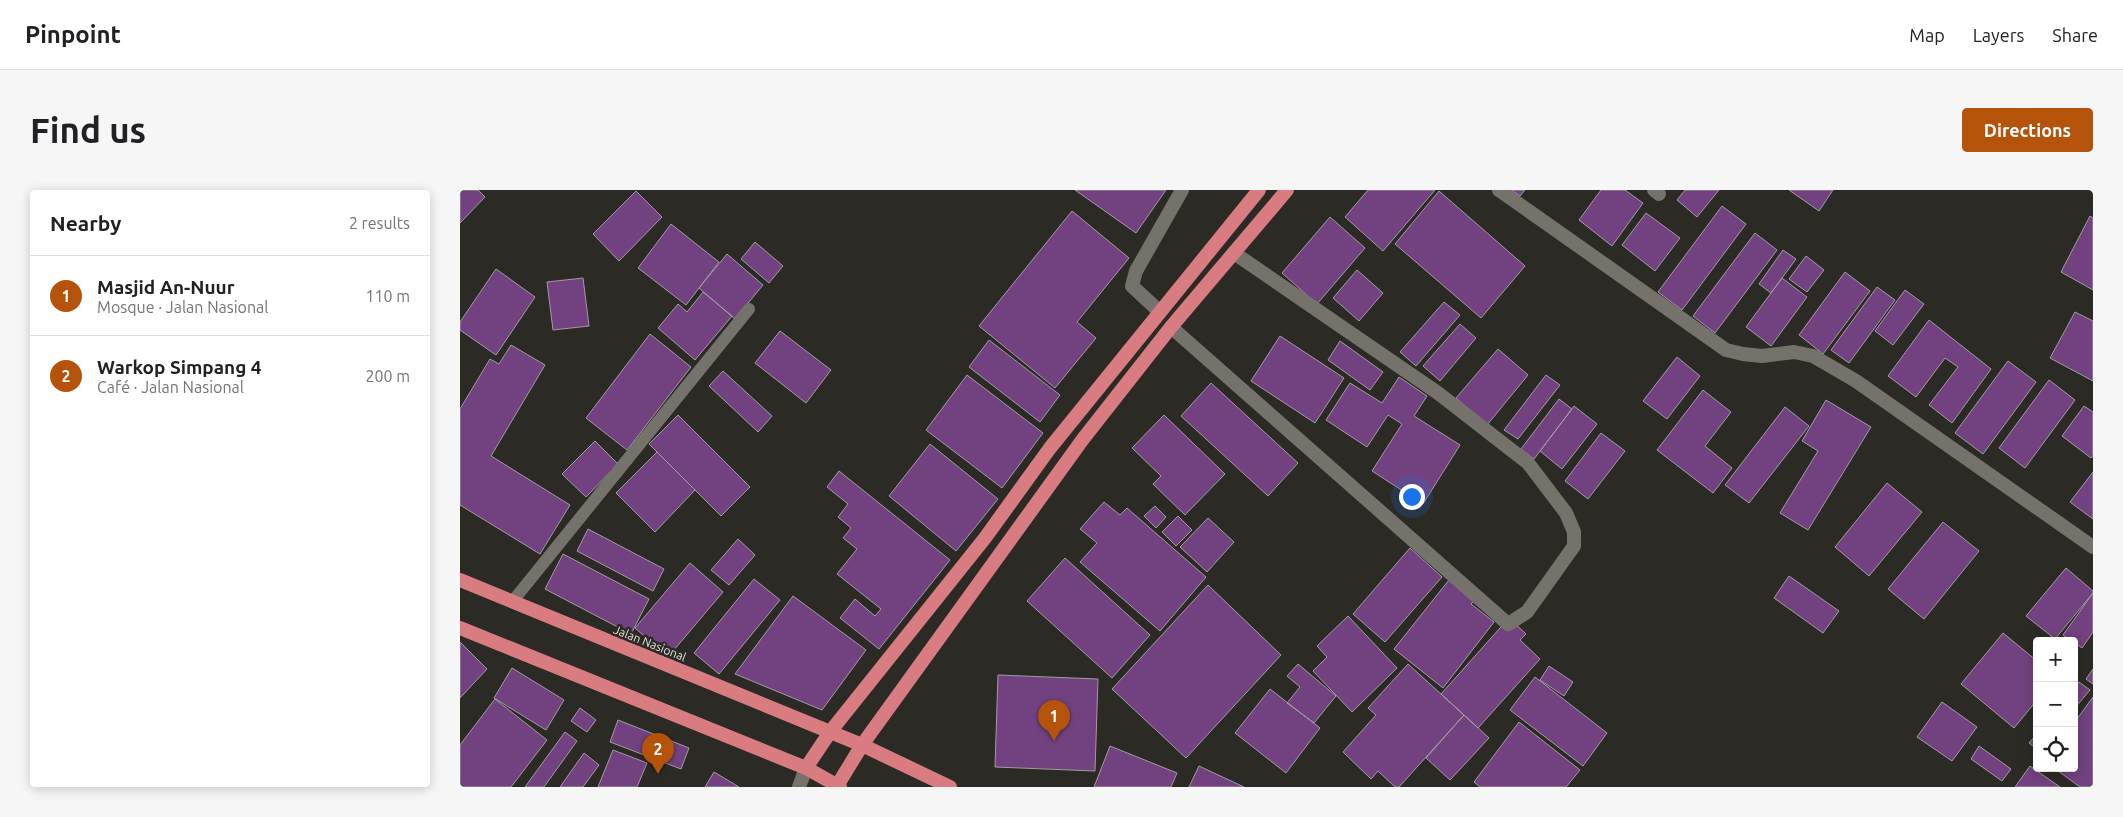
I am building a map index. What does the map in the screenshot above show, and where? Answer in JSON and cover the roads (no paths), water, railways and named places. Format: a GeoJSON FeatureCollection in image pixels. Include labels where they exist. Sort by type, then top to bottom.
{"type":"FeatureCollection","features":[{"type":"Feature","properties":{"kind":"highway"},"geometry":{"type":"LineString","coordinates":[[806,768],[830,732],[985,538],[1050,448],[1259,190]]}},
{"type":"Feature","properties":{"kind":"highway"},"geometry":{"type":"LineString","coordinates":[[460,628],[806,768],[838,787],[862,745],[1083,439],[1171,327],[1287,190]]}},
{"type":"Feature","properties":{"kind":"highway","name":"Jalan Nasional"},"geometry":{"type":"LineString","coordinates":[[460,580],[862,745],[950,787]]}},
{"type":"Feature","properties":{"kind":"street"},"geometry":{"type":"LineString","coordinates":[[1160,312],[1136,291],[1132,286],[1133,280],[1136,271],[1182,190]]}},
{"type":"Feature","properties":{"kind":"street"},"geometry":{"type":"LineString","coordinates":[[1499,190],[1726,350],[1762,356],[1794,352],[1813,356],[1856,381],[2093,547]]}},
{"type":"Feature","properties":{"kind":"street"},"geometry":{"type":"LineString","coordinates":[[1171,327],[1508,624],[1527,612],[1574,546],[1574,532],[1566,513],[1528,463],[1438,393],[1234,253]]}},
{"type":"Feature","properties":{"kind":"street"},"geometry":{"type":"LineString","coordinates":[[799,787],[806,768]]}},
{"type":"Feature","properties":{"kind":"lane"},"geometry":{"type":"LineString","coordinates":[[512,602],[749,308]]}},
{"type":"Feature","properties":{"kind":"place","name":"Masjid An-Nuur"},"geometry":{"type":"Point","coordinates":[1054,741]}},
{"type":"Feature","properties":{"kind":"place","name":"Warkop Simpang 4"},"geometry":{"type":"Point","coordinates":[658,774]}}]}
